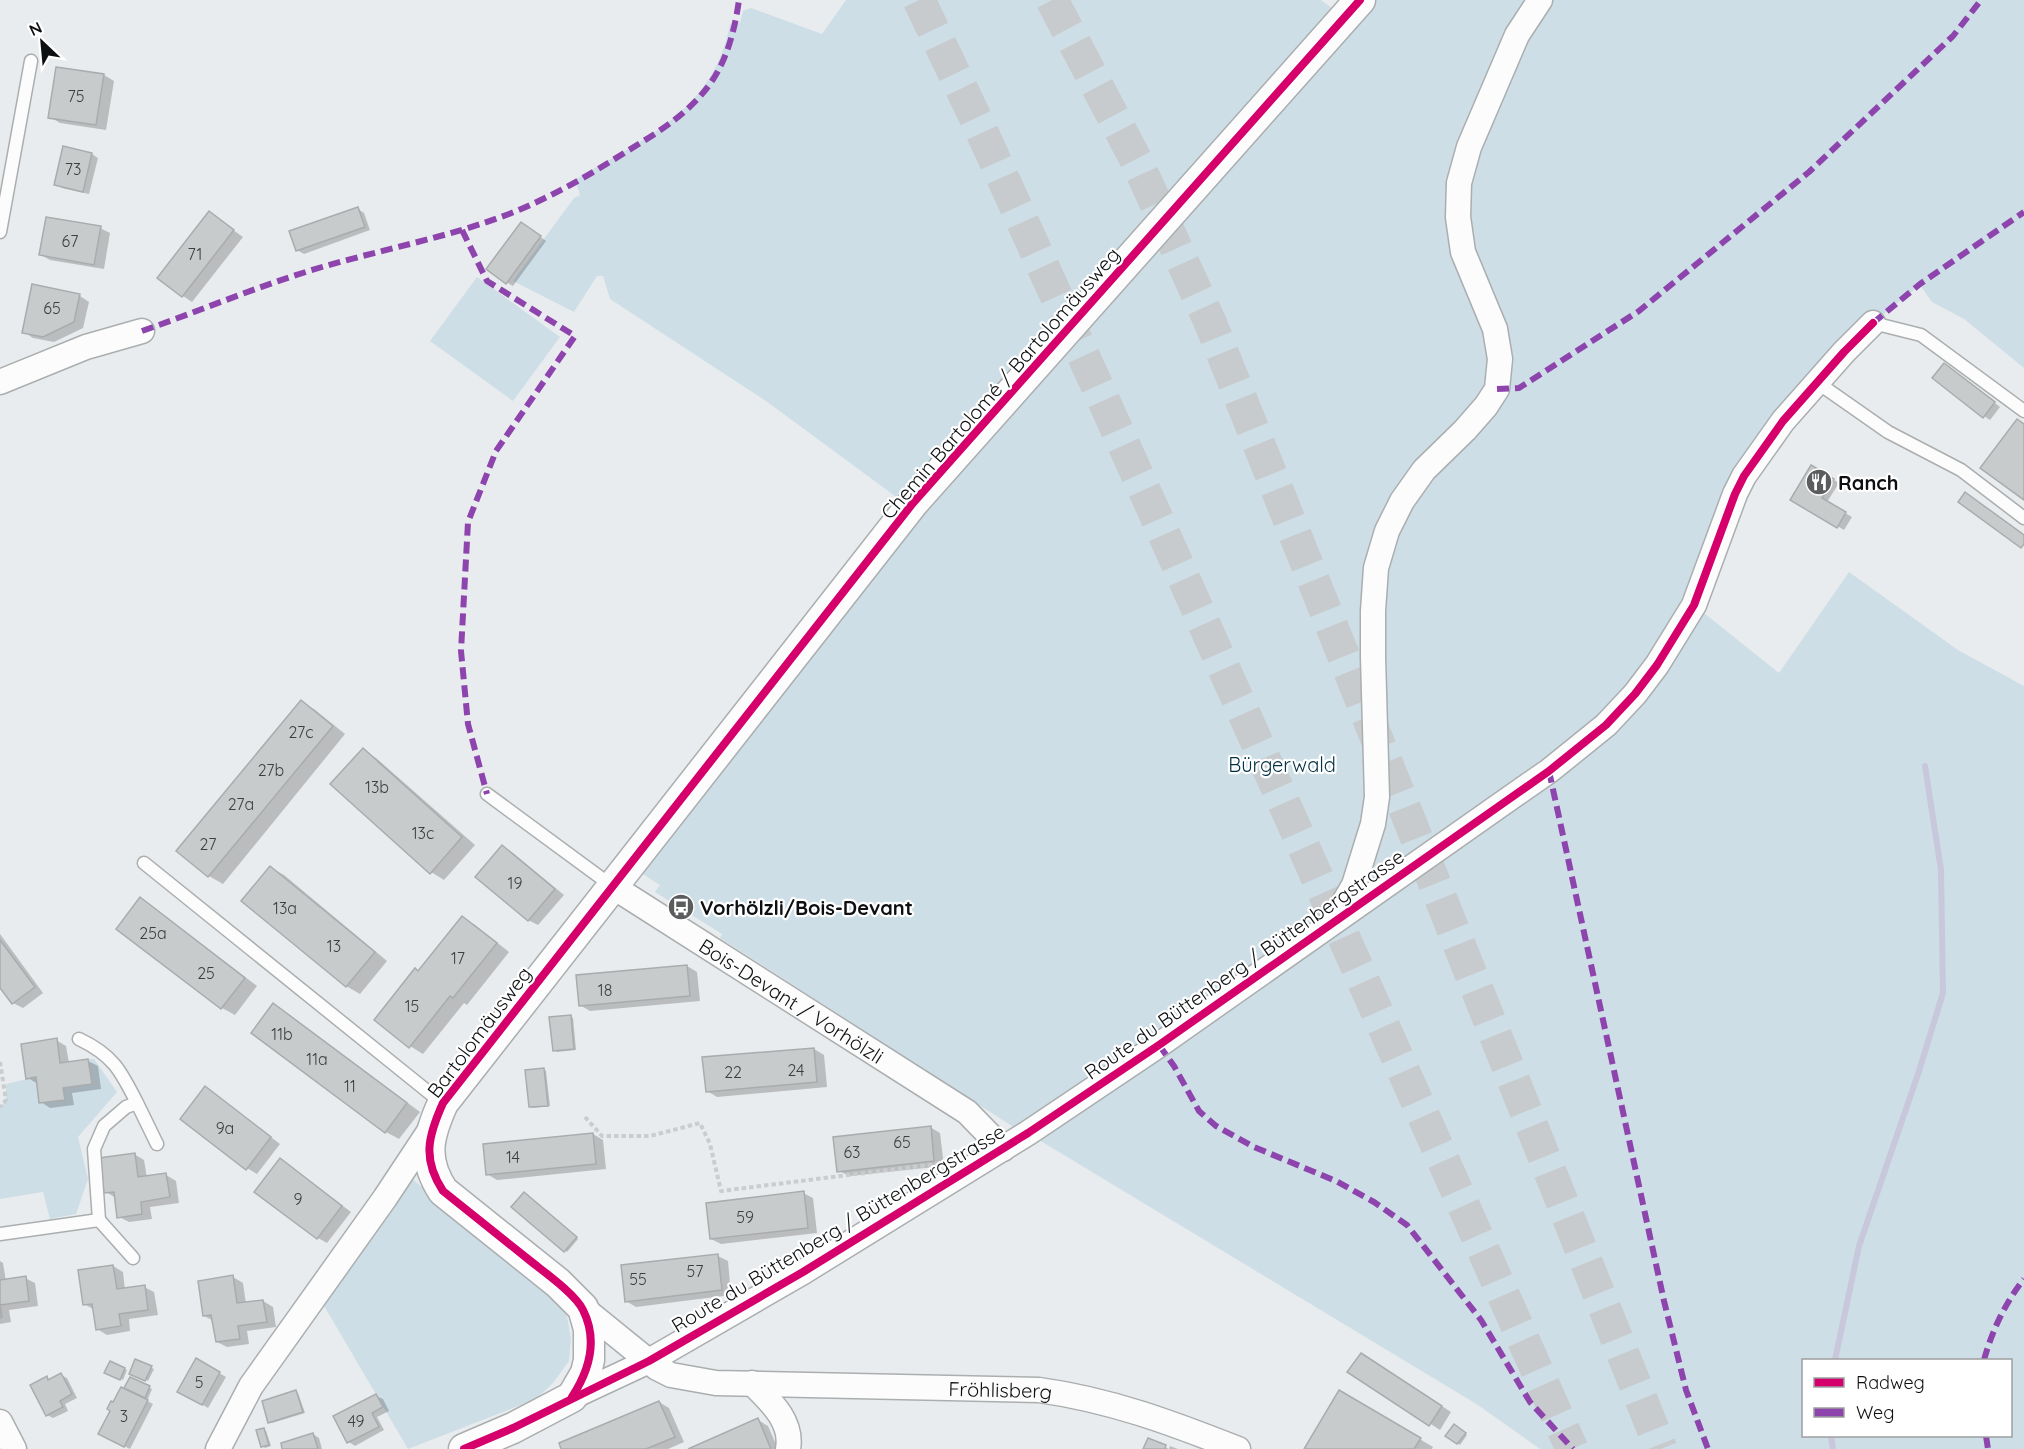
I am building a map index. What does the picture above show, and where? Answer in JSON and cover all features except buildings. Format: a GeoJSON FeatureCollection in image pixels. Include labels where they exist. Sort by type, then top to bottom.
{"type":"FeatureCollection","features":[{"type":"Feature","properties":{"kind":"street","name":"Chemin Bartolomé / Bartolomäusweg"},"geometry":{"type":"LineString","coordinates":[[612,886],[913,503],[1360,0]]}},
{"type":"Feature","properties":{"kind":"street"},"geometry":{"type":"LineString","coordinates":[[1331,924],[1354,885],[1375,815],[1377,797],[1373,611],[1376,568],[1387,531],[1402,501],[1424,470],[1466,430],[1497,389],[1500,359],[1495,329],[1463,252],[1458,217],[1459,183],[1469,147],[1517,35],[1540,0]]}},
{"type":"Feature","properties":{"kind":"street","name":"Route du Büttenberg / Büttenbergstrasse"},"geometry":{"type":"LineString","coordinates":[[464,1449],[513,1428],[649,1361],[803,1272],[1003,1149],[1159,1045],[1549,771],[1606,724],[1635,694],[1658,665],[1694,605],[1735,494],[1744,476],[1783,422],[1844,352],[1873,323]]}},
{"type":"Feature","properties":{"kind":"street"},"geometry":{"type":"LineString","coordinates":[[0,382],[86,347],[142,331]]}},
{"type":"Feature","properties":{"kind":"street","name":"Bartolomäusweg"},"geometry":{"type":"LineString","coordinates":[[612,886],[438,1114],[429,1149],[433,1172],[443,1191],[558,1283],[583,1308],[649,1361]]}},
{"type":"Feature","properties":{"kind":"street","name":"Bois-Devant / Vorhölzli"},"geometry":{"type":"LineString","coordinates":[[612,886],[968,1112],[1003,1149]]}},
{"type":"Feature","properties":{"kind":"street"},"geometry":{"type":"LineString","coordinates":[[218,1449],[251,1386],[385,1198],[438,1114]]}},
{"type":"Feature","properties":{"kind":"street"},"geometry":{"type":"LineString","coordinates":[[572,1397],[586,1373],[590,1360],[590,1329],[583,1308]]}},
{"type":"Feature","properties":{"kind":"street","name":"Fröhlisberg"},"geometry":{"type":"LineString","coordinates":[[649,1361],[671,1375],[710,1382],[1039,1390],[1140,1412],[1238,1449]]}},
{"type":"Feature","properties":{"kind":"street"},"geometry":{"type":"LineString","coordinates":[[752,1383],[773,1404],[784,1421],[789,1443],[788,1449]]}},
{"type":"Feature","properties":{"kind":"street"},"geometry":{"type":"LineString","coordinates":[[0,1422],[14,1449]]}},
{"type":"Feature","properties":{"kind":"lane"},"geometry":{"type":"LineString","coordinates":[[0,232],[31,61]]}},
{"type":"Feature","properties":{"kind":"lane"},"geometry":{"type":"LineString","coordinates":[[1873,323],[1921,335],[2024,411]]}},
{"type":"Feature","properties":{"kind":"lane"},"geometry":{"type":"LineString","coordinates":[[1818,383],[1888,432],[1961,470],[2024,518]]}},
{"type":"Feature","properties":{"kind":"lane","name":"Bois-Devant / Vorhölzli"},"geometry":{"type":"LineString","coordinates":[[487,794],[612,886]]}},
{"type":"Feature","properties":{"kind":"lane","name":"Bartolomäusweg"},"geometry":{"type":"LineString","coordinates":[[144,863],[438,1114]]}},
{"type":"Feature","properties":{"kind":"lane"},"geometry":{"type":"LineString","coordinates":[[79,1040],[110,1057],[137,1103],[157,1144]]}},
{"type":"Feature","properties":{"kind":"lane"},"geometry":{"type":"LineString","coordinates":[[133,1258],[99,1220],[94,1149],[104,1126],[126,1107],[137,1103]]}},
{"type":"Feature","properties":{"kind":"lane"},"geometry":{"type":"LineString","coordinates":[[0,1234],[99,1220]]}},
{"type":"Feature","properties":{"kind":"path"},"geometry":{"type":"LineString","coordinates":[[0,1062],[6,1100],[0,1107]]}},
{"type":"Feature","properties":{"kind":"path"},"geometry":{"type":"LineString","coordinates":[[585,1117],[602,1136],[650,1136],[700,1123],[710,1144],[721,1191],[937,1163],[942,1171]]}},
{"type":"Feature","properties":{"kind":"green space","name":"Bürgerwald"},"geometry":{"type":"Polygon","coordinates":[[[846,0],[1321,0],[1345,18],[1360,0],[2024,0],[2024,368],[1964,319],[1932,302],[1920,285],[1873,323],[1783,421],[1694,605],[1779,673],[1849,572],[1958,650],[2024,686],[2024,1449],[1540,1449],[1478,1405],[1039,1140],[1015,1128],[720,938],[722,934],[655,892],[660,885],[635,869],[899,499],[766,401],[610,299],[603,276],[597,276],[574,312],[513,281],[574,198],[580,195],[575,180],[650,136],[692,101],[709,79],[722,54],[730,24],[740,23],[743,11],[751,8],[822,34],[846,0]]]}},
{"type":"Feature","properties":{"kind":"green space"},"geometry":{"type":"Polygon","coordinates":[[[477,277],[560,337],[513,401],[430,341],[477,277]]]}},
{"type":"Feature","properties":{"kind":"green space"},"geometry":{"type":"Polygon","coordinates":[[[88,1059],[94,1059],[117,1092],[78,1137],[88,1179],[76,1214],[50,1219],[43,1192],[0,1199],[0,1107],[6,1100],[6,1084],[36,1077],[39,1103],[64,1100],[63,1088],[92,1083],[88,1059]]]}},
{"type":"Feature","properties":{"kind":"green space"},"geometry":{"type":"Polygon","coordinates":[[[411,1178],[555,1297],[567,1316],[571,1339],[569,1361],[553,1383],[536,1399],[408,1449],[323,1304],[411,1178]]]}},
{"type":"Feature","properties":{"kind":"waterway"},"geometry":{"type":"LineString","coordinates":[[1835,1359],[1859,1246],[1919,1071],[1943,993],[1941,870],[1925,766]]}},
{"type":"Feature","properties":{"kind":"waterway"},"geometry":{"type":"LineString","coordinates":[[1831,1437],[1833,1449]]}},
{"type":"Feature","properties":{"kind":"tunnel"},"geometry":{"type":"LineString","coordinates":[[919,0],[977,121],[1151,505],[1572,1449]]}},
{"type":"Feature","properties":{"kind":"tunnel"},"geometry":{"type":"LineString","coordinates":[[1052,0],[1137,162],[1210,322],[1661,1449]]}},
{"type":"Feature","properties":{"kind":"marked path"},"geometry":{"type":"LineString","coordinates":[[142,331],[299,274],[486,222],[509,214],[571,185],[652,136],[695,102],[712,81],[727,52],[739,0]]}},
{"type":"Feature","properties":{"kind":"marked path"},"geometry":{"type":"LineString","coordinates":[[1497,389],[1519,388],[1639,311],[1809,172],[1953,36],[1981,0]]}},
{"type":"Feature","properties":{"kind":"marked path"},"geometry":{"type":"LineString","coordinates":[[1873,323],[1920,284],[2024,212]]}},
{"type":"Feature","properties":{"kind":"marked path"},"geometry":{"type":"LineString","coordinates":[[462,230],[487,281],[575,336],[496,451],[468,522],[461,651],[468,724],[487,794]]}},
{"type":"Feature","properties":{"kind":"marked path"},"geometry":{"type":"LineString","coordinates":[[1549,771],[1664,1301],[1686,1390],[1708,1449]]}},
{"type":"Feature","properties":{"kind":"marked path"},"geometry":{"type":"LineString","coordinates":[[1159,1045],[1174,1066],[1199,1111],[1216,1126],[1254,1147],[1336,1181],[1374,1202],[1407,1225],[1481,1320],[1530,1402],[1573,1449]]}},
{"type":"Feature","properties":{"kind":"marked path"},"geometry":{"type":"LineString","coordinates":[[1984,1359],[2000,1318],[2024,1279]]}},
{"type":"Feature","properties":{"kind":"marked path"},"geometry":{"type":"LineString","coordinates":[[1986,1437],[1988,1449]]}},
{"type":"Feature","properties":{"kind":"cycle path"},"geometry":{"type":"LineString","coordinates":[[572,1397],[587,1366],[591,1344],[588,1321],[579,1304],[561,1285],[443,1191],[436,1179],[430,1158],[431,1137],[443,1103],[913,503],[1360,0]]}},
{"type":"Feature","properties":{"kind":"cycle path"},"geometry":{"type":"LineString","coordinates":[[464,1449],[513,1428],[649,1361],[803,1272],[1028,1133],[1159,1045],[1549,771],[1606,725],[1635,694],[1657,665],[1694,605],[1735,494],[1744,476],[1783,421],[1873,323]]}},
{"type":"Feature","properties":{"kind":"place","name":"Ranch"},"geometry":{"type":"Point","coordinates":[1819,482]}},
{"type":"Feature","properties":{"kind":"place","name":"Vorhölzli/Bois-Devant"},"geometry":{"type":"Point","coordinates":[681,907]}}]}
